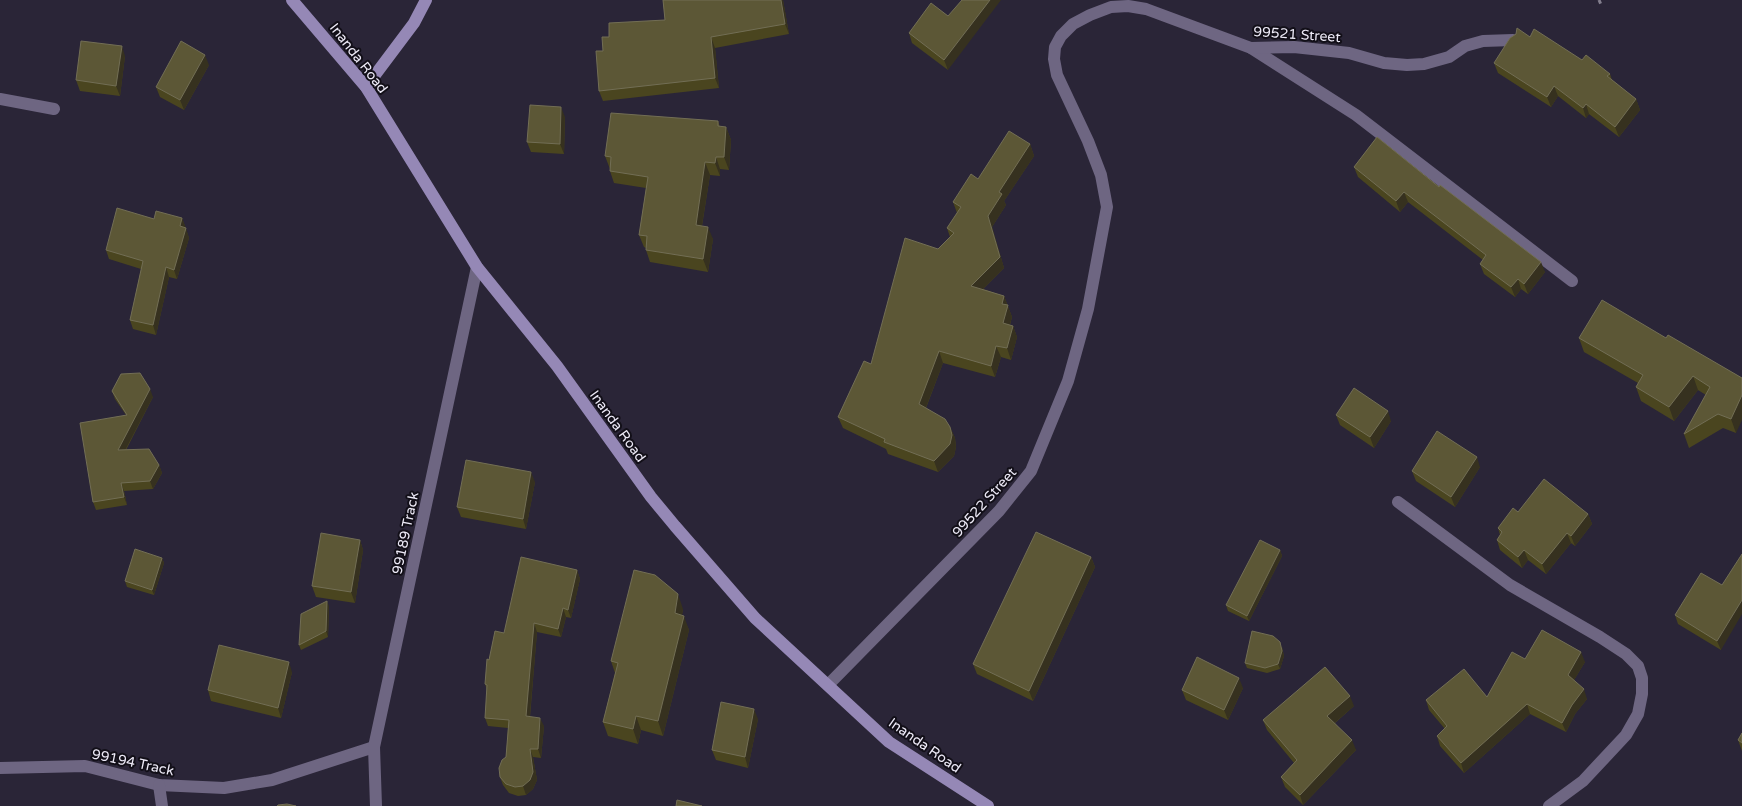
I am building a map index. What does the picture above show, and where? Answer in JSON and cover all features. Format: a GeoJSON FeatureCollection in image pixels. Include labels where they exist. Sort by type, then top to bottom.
{"type":"FeatureCollection","features":[{"type":"Feature","properties":{"kind":"street","name":"Inanda Road"},"geometry":{"type":"LineString","coordinates":[[292,0],[366,87],[477,267],[557,366],[674,526],[755,618],[889,742],[988,806]]}},
{"type":"Feature","properties":{"kind":"street"},"geometry":{"type":"LineString","coordinates":[[366,87],[414,22],[426,0]]}},
{"type":"Feature","properties":{"kind":"street","name":"99521 Street"},"geometry":{"type":"LineString","coordinates":[[1107,207],[1101,175],[1088,141],[1057,75],[1054,59],[1055,47],[1061,36],[1072,24],[1090,15],[1111,7],[1128,6],[1146,9],[1251,48],[1294,46],[1350,54],[1384,63],[1407,65],[1424,64],[1449,57],[1466,46],[1483,41],[1513,40]]}},
{"type":"Feature","properties":{"kind":"street"},"geometry":{"type":"LineString","coordinates":[[1251,48],[1356,115],[1572,281]]}},
{"type":"Feature","properties":{"kind":"street"},"geometry":{"type":"LineString","coordinates":[[0,99],[54,109]]}},
{"type":"Feature","properties":{"kind":"street","name":"99522 Street"},"geometry":{"type":"LineString","coordinates":[[828,685],[999,511],[1032,471],[1068,381],[1088,309],[1107,207]]}},
{"type":"Feature","properties":{"kind":"street","name":"99189 Track"},"geometry":{"type":"LineString","coordinates":[[376,806],[374,747],[477,267]]}},
{"type":"Feature","properties":{"kind":"street"},"geometry":{"type":"LineString","coordinates":[[1398,502],[1510,585],[1600,637],[1626,654],[1638,666],[1642,678],[1642,694],[1638,714],[1626,734],[1584,781],[1549,806]]}},
{"type":"Feature","properties":{"kind":"street","name":"99194 Track"},"geometry":{"type":"LineString","coordinates":[[0,768],[85,766],[160,786],[224,788],[262,782],[374,747]]}},
{"type":"Feature","properties":{"kind":"street"},"geometry":{"type":"LineString","coordinates":[[160,786],[162,806]]}},
{"type":"Feature","properties":{"kind":"path"},"geometry":{"type":"LineString","coordinates":[[1599,0],[1602,7]]}},
{"type":"Feature","properties":{"kind":"building"},"geometry":{"type":"Polygon","coordinates":[[[663,0],[781,0],[785,24],[711,37],[715,78],[599,91],[596,51],[603,51],[602,37],[609,37],[609,23],[665,20],[663,0]]]}},
{"type":"Feature","properties":{"kind":"building"},"geometry":{"type":"Polygon","coordinates":[[[962,0],[990,0],[944,60],[909,33],[931,3],[948,16],[962,0]]]}},
{"type":"Feature","properties":{"kind":"building"},"geometry":{"type":"Polygon","coordinates":[[[1517,28],[1530,37],[1534,29],[1582,60],[1586,55],[1610,74],[1607,76],[1636,99],[1615,127],[1586,104],[1583,108],[1554,86],[1547,97],[1494,63],[1510,38],[1516,34],[1517,28]]]}},
{"type":"Feature","properties":{"kind":"building"},"geometry":{"type":"Polygon","coordinates":[[[81,41],[122,46],[116,86],[76,80],[81,41]]]}},
{"type":"Feature","properties":{"kind":"building"},"geometry":{"type":"Polygon","coordinates":[[[181,41],[205,55],[180,100],[156,87],[181,41]]]}},
{"type":"Feature","properties":{"kind":"building"},"geometry":{"type":"Polygon","coordinates":[[[530,105],[561,107],[560,144],[527,142],[530,105]]]}},
{"type":"Feature","properties":{"kind":"building"},"geometry":{"type":"Polygon","coordinates":[[[611,113],[718,121],[718,126],[726,127],[724,157],[716,157],[715,163],[705,162],[696,225],[708,227],[703,259],[646,250],[647,236],[639,235],[648,177],[610,171],[611,157],[605,156],[611,113]]]}},
{"type":"Feature","properties":{"kind":"building"},"geometry":{"type":"Polygon","coordinates":[[[1009,131],[1030,144],[999,192],[1002,194],[988,216],[1000,257],[971,286],[1004,296],[1002,304],[1008,305],[1003,323],[1013,326],[1007,348],[996,346],[991,366],[939,351],[919,404],[945,419],[950,427],[952,435],[950,444],[934,461],[884,442],[885,439],[838,417],[864,361],[871,364],[905,238],[938,249],[954,233],[947,228],[961,207],[953,202],[971,174],[978,179],[1009,131]]]}},
{"type":"Feature","properties":{"kind":"building"},"geometry":{"type":"Polygon","coordinates":[[[1377,137],[1439,187],[1440,185],[1541,262],[1524,284],[1518,279],[1511,287],[1480,264],[1486,255],[1404,192],[1396,201],[1354,167],[1377,137]]]}},
{"type":"Feature","properties":{"kind":"building"},"geometry":{"type":"Polygon","coordinates":[[[117,208],[154,219],[156,211],[182,218],[180,226],[186,228],[174,270],[166,267],[153,325],[130,320],[143,261],[106,250],[117,208]]]}},
{"type":"Feature","properties":{"kind":"building"},"geometry":{"type":"Polygon","coordinates":[[[1602,300],[1666,338],[1668,335],[1742,378],[1742,395],[1731,419],[1718,414],[1684,434],[1710,387],[1693,376],[1669,407],[1636,387],[1643,375],[1579,338],[1602,300]]]}},
{"type":"Feature","properties":{"kind":"building"},"geometry":{"type":"Polygon","coordinates":[[[140,373],[150,389],[118,450],[149,449],[159,465],[150,481],[121,483],[124,497],[93,502],[80,423],[127,415],[112,391],[121,374],[140,373]]]}},
{"type":"Feature","properties":{"kind":"building"},"geometry":{"type":"Polygon","coordinates":[[[1354,388],[1388,411],[1370,437],[1336,415],[1354,388]]]}},
{"type":"Feature","properties":{"kind":"building"},"geometry":{"type":"Polygon","coordinates":[[[1437,431],[1477,457],[1451,497],[1412,471],[1437,431]]]}},
{"type":"Feature","properties":{"kind":"building"},"geometry":{"type":"Polygon","coordinates":[[[466,460],[531,472],[523,519],[457,507],[466,460]]]}},
{"type":"Feature","properties":{"kind":"building"},"geometry":{"type":"Polygon","coordinates":[[[1544,479],[1588,514],[1571,536],[1567,533],[1542,564],[1524,550],[1518,557],[1497,540],[1502,532],[1498,528],[1513,508],[1518,512],[1544,479]]]}},
{"type":"Feature","properties":{"kind":"building"},"geometry":{"type":"Polygon","coordinates":[[[1036,532],[1091,557],[1029,691],[973,664],[1036,532]]]}},
{"type":"Feature","properties":{"kind":"building"},"geometry":{"type":"Polygon","coordinates":[[[321,533],[360,540],[351,592],[312,586],[321,533]]]}},
{"type":"Feature","properties":{"kind":"building"},"geometry":{"type":"Polygon","coordinates":[[[1260,540],[1280,550],[1247,616],[1226,605],[1260,540]]]}},
{"type":"Feature","properties":{"kind":"building"},"geometry":{"type":"Polygon","coordinates":[[[135,549],[162,558],[152,590],[125,581],[135,549]]]}},
{"type":"Feature","properties":{"kind":"building"},"geometry":{"type":"Polygon","coordinates":[[[1742,554],[1742,600],[1717,641],[1675,615],[1701,573],[1722,585],[1742,554]]]}},
{"type":"Feature","properties":{"kind":"building"},"geometry":{"type":"Polygon","coordinates":[[[521,557],[577,570],[568,610],[563,608],[558,629],[534,623],[526,716],[540,718],[538,749],[530,749],[533,772],[530,780],[523,786],[515,787],[506,784],[500,777],[499,768],[502,760],[506,757],[509,720],[485,718],[487,685],[485,684],[487,659],[489,660],[495,631],[504,633],[521,557]]]}},
{"type":"Feature","properties":{"kind":"building"},"geometry":{"type":"Polygon","coordinates":[[[634,570],[655,575],[678,594],[675,613],[684,616],[658,721],[636,716],[633,729],[603,722],[618,663],[611,661],[634,570]]]}},
{"type":"Feature","properties":{"kind":"building"},"geometry":{"type":"Polygon","coordinates":[[[327,601],[326,631],[299,645],[301,614],[327,601]]]}},
{"type":"Feature","properties":{"kind":"building"},"geometry":{"type":"Polygon","coordinates":[[[1542,630],[1581,652],[1568,675],[1584,689],[1562,723],[1527,704],[1461,763],[1437,736],[1447,726],[1426,700],[1464,669],[1487,697],[1512,652],[1525,659],[1542,630]]]}},
{"type":"Feature","properties":{"kind":"building"},"geometry":{"type":"Polygon","coordinates":[[[1252,631],[1273,636],[1280,642],[1282,651],[1278,664],[1265,668],[1245,663],[1252,631]]]}},
{"type":"Feature","properties":{"kind":"building"},"geometry":{"type":"Polygon","coordinates":[[[219,645],[289,662],[278,708],[208,690],[219,645]]]}},
{"type":"Feature","properties":{"kind":"building"},"geometry":{"type":"Polygon","coordinates":[[[1197,657],[1239,678],[1224,710],[1182,690],[1197,657]]]}},
{"type":"Feature","properties":{"kind":"building"},"geometry":{"type":"Polygon","coordinates":[[[1325,667],[1350,696],[1327,716],[1352,740],[1300,795],[1281,777],[1297,760],[1263,720],[1325,667]]]}},
{"type":"Feature","properties":{"kind":"building"},"geometry":{"type":"Polygon","coordinates":[[[721,702],[754,709],[745,757],[712,750],[721,702]]]}},
{"type":"Feature","properties":{"kind":"building"},"geometry":{"type":"Polygon","coordinates":[[[1742,733],[1742,743],[1738,740],[1742,733]]]}},
{"type":"Feature","properties":{"kind":"building"},"geometry":{"type":"Polygon","coordinates":[[[677,800],[702,806],[676,806],[677,800]]]}},
{"type":"Feature","properties":{"kind":"building"},"geometry":{"type":"Polygon","coordinates":[[[278,805],[296,806],[277,806],[278,805]]]}}]}
